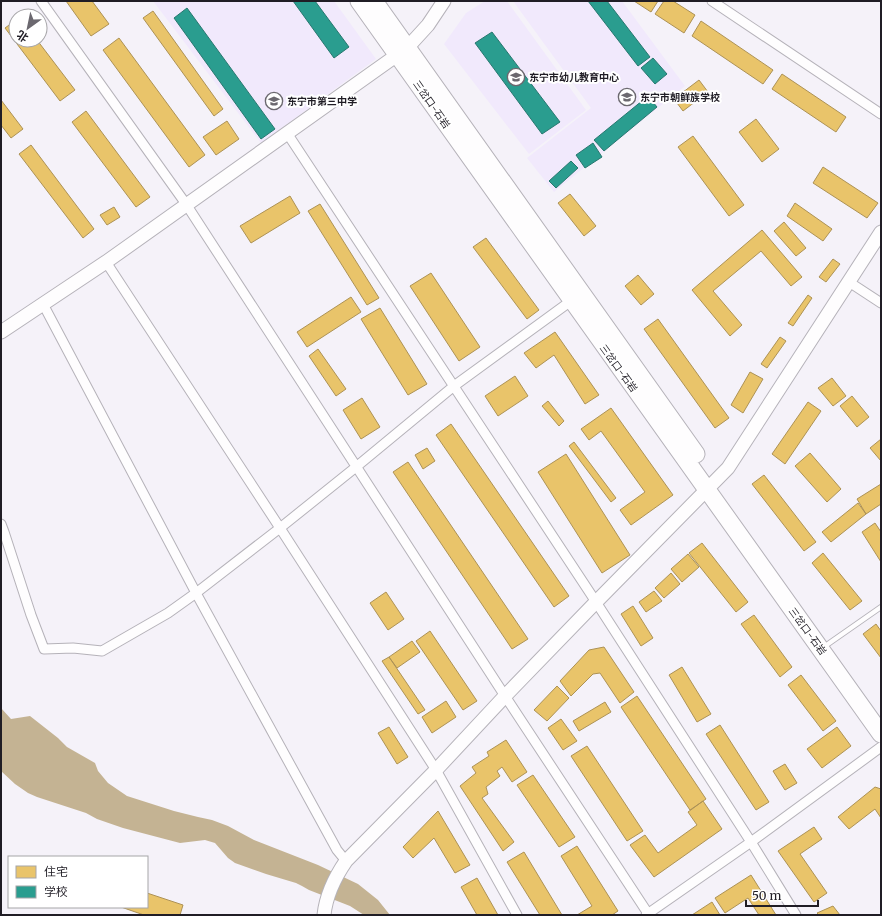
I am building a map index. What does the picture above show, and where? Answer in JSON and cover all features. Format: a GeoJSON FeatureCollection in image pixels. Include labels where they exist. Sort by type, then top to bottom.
{"type":"FeatureCollection","features":[{"type":"Feature","properties":{"kind":"highway","name":"三岔口-石岩"},"geometry":{"type":"LineString","coordinates":[[359,1],[402,52],[711,486],[881,717]]}},
{"type":"Feature","properties":{"kind":"highway","name":"三岔口-石岩"},"geometry":{"type":"LineString","coordinates":[[374,1],[402,52]]}},
{"type":"Feature","properties":{"kind":"highway","name":"三岔口-石岩"},"geometry":{"type":"LineString","coordinates":[[711,486],[881,734]]}},
{"type":"Feature","properties":{"kind":"street"},"geometry":{"type":"LineString","coordinates":[[41,1],[186,204],[648,914],[752,842],[881,747]]}},
{"type":"Feature","properties":{"kind":"street"},"geometry":{"type":"LineString","coordinates":[[1,332],[106,262],[287,132],[402,52],[428,25],[444,1]]}},
{"type":"Feature","properties":{"kind":"street"},"geometry":{"type":"LineString","coordinates":[[712,1],[881,114]]}},
{"type":"Feature","properties":{"kind":"street"},"geometry":{"type":"LineString","coordinates":[[287,132],[596,602],[752,842],[796,915]]}},
{"type":"Feature","properties":{"kind":"street"},"geometry":{"type":"LineString","coordinates":[[325,909],[338,872],[346,861],[436,770],[596,602],[728,468],[881,232]]}},
{"type":"Feature","properties":{"kind":"street"},"geometry":{"type":"LineString","coordinates":[[106,262],[436,770],[516,915]]}},
{"type":"Feature","properties":{"kind":"street"},"geometry":{"type":"LineString","coordinates":[[849,282],[881,303]]}},
{"type":"Feature","properties":{"kind":"street"},"geometry":{"type":"LineString","coordinates":[[1,524],[31,615],[44,649],[73,648],[102,650],[168,614],[280,528],[454,386],[576,297]]}},
{"type":"Feature","properties":{"kind":"street"},"geometry":{"type":"LineString","coordinates":[[43,304],[196,593],[337,850],[346,861]]}},
{"type":"Feature","properties":{"kind":"lane"},"geometry":{"type":"LineString","coordinates":[[828,644],[881,607]]}},
{"type":"Feature","properties":{"kind":"shaded area","name":"东宁市第三中学"},"geometry":{"type":"Polygon","coordinates":[[[153,1],[334,1],[376,59],[261,143],[153,1]]]}},
{"type":"Feature","properties":{"kind":"shaded area","name":"东宁市幼儿教育中心"},"geometry":{"type":"Polygon","coordinates":[[[485,1],[507,1],[586,110],[529,154],[444,44],[466,13],[485,1]]]}},
{"type":"Feature","properties":{"kind":"shaded area","name":"东宁市朝鲜族学校"},"geometry":{"type":"Polygon","coordinates":[[[513,1],[622,1],[685,86],[554,192],[527,158],[591,108],[513,1]]]}},
{"type":"Feature","properties":{"kind":"shaded area"},"geometry":{"type":"Polygon","coordinates":[[[1,708],[11,719],[30,716],[67,747],[95,763],[98,771],[108,783],[127,796],[174,811],[212,820],[228,826],[254,840],[318,865],[358,884],[378,900],[390,915],[364,915],[350,906],[309,890],[296,883],[235,863],[228,858],[215,843],[205,840],[180,843],[123,828],[97,819],[86,813],[28,793],[15,784],[1,771],[1,708]]]}},
{"type":"Feature","properties":{"kind":"building: 住宅"},"geometry":{"type":"Polygon","coordinates":[[[66,1],[92,1],[109,24],[91,36],[66,1]]]}},
{"type":"Feature","properties":{"kind":"building: 住宅"},"geometry":{"type":"Polygon","coordinates":[[[634,1],[658,1],[651,12],[634,1]]]}},
{"type":"Feature","properties":{"kind":"building: 住宅"},"geometry":{"type":"Polygon","coordinates":[[[664,1],[673,1],[695,15],[684,33],[655,14],[664,1]]]}},
{"type":"Feature","properties":{"kind":"building: 住宅"},"geometry":{"type":"Polygon","coordinates":[[[153,11],[223,109],[214,116],[143,18],[153,11]]]}},
{"type":"Feature","properties":{"kind":"building: 住宅"},"geometry":{"type":"Polygon","coordinates":[[[701,21],[773,70],[763,84],[692,36],[701,21]]]}},
{"type":"Feature","properties":{"kind":"building: 住宅"},"geometry":{"type":"Polygon","coordinates":[[[119,38],[205,155],[189,167],[103,50],[119,38]]]}},
{"type":"Feature","properties":{"kind":"building: 住宅"},"geometry":{"type":"Polygon","coordinates":[[[20,48],[43,48],[75,90],[60,101],[20,48]]]}},
{"type":"Feature","properties":{"kind":"building: 住宅"},"geometry":{"type":"Polygon","coordinates":[[[782,74],[846,117],[836,132],[772,89],[782,74]]]}},
{"type":"Feature","properties":{"kind":"building: 住宅"},"geometry":{"type":"Polygon","coordinates":[[[699,80],[708,92],[683,111],[674,99],[699,80]]]}},
{"type":"Feature","properties":{"kind":"building: 住宅"},"geometry":{"type":"Polygon","coordinates":[[[1,100],[23,129],[11,138],[1,125],[1,100]]]}},
{"type":"Feature","properties":{"kind":"building: 住宅"},"geometry":{"type":"Polygon","coordinates":[[[86,111],[150,197],[136,207],[72,122],[86,111]]]}},
{"type":"Feature","properties":{"kind":"building: 住宅"},"geometry":{"type":"Polygon","coordinates":[[[756,119],[779,149],[762,162],[739,132],[756,119]]]}},
{"type":"Feature","properties":{"kind":"building: 住宅"},"geometry":{"type":"Polygon","coordinates":[[[227,121],[239,139],[216,155],[203,137],[227,121]]]}},
{"type":"Feature","properties":{"kind":"building: 住宅"},"geometry":{"type":"Polygon","coordinates":[[[693,136],[744,205],[729,216],[678,147],[693,136]]]}},
{"type":"Feature","properties":{"kind":"building: 住宅"},"geometry":{"type":"Polygon","coordinates":[[[31,145],[94,229],[83,238],[19,154],[31,145]]]}},
{"type":"Feature","properties":{"kind":"building: 住宅"},"geometry":{"type":"Polygon","coordinates":[[[823,167],[878,203],[867,218],[813,183],[823,167]]]}},
{"type":"Feature","properties":{"kind":"building: 住宅"},"geometry":{"type":"Polygon","coordinates":[[[570,194],[596,226],[584,236],[558,203],[570,194]]]}},
{"type":"Feature","properties":{"kind":"building: 住宅"},"geometry":{"type":"Polygon","coordinates":[[[290,196],[300,213],[251,243],[240,226],[290,196]]]}},
{"type":"Feature","properties":{"kind":"building: 住宅"},"geometry":{"type":"Polygon","coordinates":[[[795,203],[832,229],[823,241],[787,216],[795,203]]]}},
{"type":"Feature","properties":{"kind":"building: 住宅"},"geometry":{"type":"Polygon","coordinates":[[[320,204],[379,298],[367,305],[308,211],[320,204]]]}},
{"type":"Feature","properties":{"kind":"building: 住宅"},"geometry":{"type":"Polygon","coordinates":[[[114,207],[120,217],[107,225],[100,215],[114,207]]]}},
{"type":"Feature","properties":{"kind":"building: 住宅"},"geometry":{"type":"Polygon","coordinates":[[[784,222],[806,248],[796,256],[774,231],[784,222]]]}},
{"type":"Feature","properties":{"kind":"building: 住宅"},"geometry":{"type":"Polygon","coordinates":[[[762,230],[802,277],[791,286],[761,251],[713,291],[742,325],[730,336],[692,290],[762,230]]]}},
{"type":"Feature","properties":{"kind":"building: 住宅"},"geometry":{"type":"Polygon","coordinates":[[[486,238],[539,310],[527,319],[473,247],[486,238]]]}},
{"type":"Feature","properties":{"kind":"building: 住宅"},"geometry":{"type":"Polygon","coordinates":[[[833,259],[840,264],[826,282],[819,277],[833,259]]]}},
{"type":"Feature","properties":{"kind":"building: 住宅"},"geometry":{"type":"Polygon","coordinates":[[[431,273],[480,347],[459,361],[410,286],[431,273]]]}},
{"type":"Feature","properties":{"kind":"building: 住宅"},"geometry":{"type":"Polygon","coordinates":[[[638,275],[654,294],[641,305],[625,286],[638,275]]]}},
{"type":"Feature","properties":{"kind":"building: 住宅"},"geometry":{"type":"Polygon","coordinates":[[[808,295],[812,298],[793,326],[788,323],[808,295]]]}},
{"type":"Feature","properties":{"kind":"building: 住宅"},"geometry":{"type":"Polygon","coordinates":[[[351,297],[361,312],[307,347],[297,332],[351,297]]]}},
{"type":"Feature","properties":{"kind":"building: 住宅"},"geometry":{"type":"Polygon","coordinates":[[[380,308],[427,384],[408,395],[361,319],[380,308]]]}},
{"type":"Feature","properties":{"kind":"building: 住宅"},"geometry":{"type":"Polygon","coordinates":[[[658,319],[729,418],[715,428],[644,329],[658,319]]]}},
{"type":"Feature","properties":{"kind":"building: 住宅"},"geometry":{"type":"Polygon","coordinates":[[[555,332],[599,395],[585,404],[554,355],[536,368],[524,353],[555,332]]]}},
{"type":"Feature","properties":{"kind":"building: 住宅"},"geometry":{"type":"Polygon","coordinates":[[[780,337],[786,341],[767,368],[761,364],[780,337]]]}},
{"type":"Feature","properties":{"kind":"building: 住宅"},"geometry":{"type":"Polygon","coordinates":[[[318,349],[346,389],[336,396],[309,356],[318,349]]]}},
{"type":"Feature","properties":{"kind":"building: 住宅"},"geometry":{"type":"Polygon","coordinates":[[[750,372],[763,379],[743,413],[731,405],[750,372]]]}},
{"type":"Feature","properties":{"kind":"building: 住宅"},"geometry":{"type":"Polygon","coordinates":[[[515,376],[528,396],[498,416],[485,396],[515,376]]]}},
{"type":"Feature","properties":{"kind":"building: 住宅"},"geometry":{"type":"Polygon","coordinates":[[[832,378],[846,396],[833,406],[818,388],[832,378]]]}},
{"type":"Feature","properties":{"kind":"building: 住宅"},"geometry":{"type":"Polygon","coordinates":[[[852,396],[869,417],[857,427],[840,406],[852,396]]]}},
{"type":"Feature","properties":{"kind":"building: 住宅"},"geometry":{"type":"Polygon","coordinates":[[[362,398],[380,427],[361,439],[343,410],[362,398]]]}},
{"type":"Feature","properties":{"kind":"building: 住宅"},"geometry":{"type":"Polygon","coordinates":[[[548,401],[564,421],[559,426],[542,406],[548,401]]]}},
{"type":"Feature","properties":{"kind":"building: 住宅"},"geometry":{"type":"Polygon","coordinates":[[[808,402],[821,411],[785,464],[772,454],[808,402]]]}},
{"type":"Feature","properties":{"kind":"building: 住宅"},"geometry":{"type":"Polygon","coordinates":[[[611,408],[673,495],[631,525],[620,510],[645,492],[601,431],[589,440],[581,429],[611,408]]]}},
{"type":"Feature","properties":{"kind":"building: 住宅"},"geometry":{"type":"Polygon","coordinates":[[[451,424],[569,596],[554,607],[436,435],[451,424]]]}},
{"type":"Feature","properties":{"kind":"building: 住宅"},"geometry":{"type":"Polygon","coordinates":[[[881,439],[881,461],[870,448],[881,439]]]}},
{"type":"Feature","properties":{"kind":"building: 住宅"},"geometry":{"type":"Polygon","coordinates":[[[574,442],[616,498],[611,502],[569,446],[574,442]]]}},
{"type":"Feature","properties":{"kind":"building: 住宅"},"geometry":{"type":"Polygon","coordinates":[[[427,448],[435,461],[423,469],[415,455],[427,448]]]}},
{"type":"Feature","properties":{"kind":"building: 住宅"},"geometry":{"type":"Polygon","coordinates":[[[810,453],[841,489],[827,502],[795,466],[810,453]]]}},
{"type":"Feature","properties":{"kind":"building: 住宅"},"geometry":{"type":"Polygon","coordinates":[[[566,454],[630,555],[602,573],[538,472],[566,454]]]}},
{"type":"Feature","properties":{"kind":"building: 住宅"},"geometry":{"type":"Polygon","coordinates":[[[408,462],[528,639],[512,649],[393,472],[408,462]]]}},
{"type":"Feature","properties":{"kind":"building: 住宅"},"geometry":{"type":"Polygon","coordinates":[[[764,475],[816,542],[804,551],[752,484],[764,475]]]}},
{"type":"Feature","properties":{"kind":"building: 住宅"},"geometry":{"type":"Polygon","coordinates":[[[881,484],[881,504],[866,514],[857,499],[881,484]]]}},
{"type":"Feature","properties":{"kind":"building: 住宅"},"geometry":{"type":"Polygon","coordinates":[[[858,503],[866,514],[831,542],[822,532],[858,503]]]}},
{"type":"Feature","properties":{"kind":"building: 住宅"},"geometry":{"type":"Polygon","coordinates":[[[875,523],[881,532],[881,562],[862,532],[875,523]]]}},
{"type":"Feature","properties":{"kind":"building: 住宅"},"geometry":{"type":"Polygon","coordinates":[[[702,543],[748,602],[736,612],[689,553],[702,543]]]}},
{"type":"Feature","properties":{"kind":"building: 住宅"},"geometry":{"type":"Polygon","coordinates":[[[823,553],[862,601],[850,610],[812,563],[823,553]]]}},
{"type":"Feature","properties":{"kind":"building: 住宅"},"geometry":{"type":"Polygon","coordinates":[[[688,554],[699,567],[682,582],[671,569],[688,554]]]}},
{"type":"Feature","properties":{"kind":"building: 住宅"},"geometry":{"type":"Polygon","coordinates":[[[671,573],[680,584],[664,598],[655,588],[671,573]]]}},
{"type":"Feature","properties":{"kind":"building: 住宅"},"geometry":{"type":"Polygon","coordinates":[[[654,591],[662,601],[646,612],[639,602],[654,591]]]}},
{"type":"Feature","properties":{"kind":"building: 住宅"},"geometry":{"type":"Polygon","coordinates":[[[386,592],[404,619],[388,630],[370,603],[386,592]]]}},
{"type":"Feature","properties":{"kind":"building: 住宅"},"geometry":{"type":"Polygon","coordinates":[[[633,606],[653,638],[641,646],[621,614],[633,606]]]}},
{"type":"Feature","properties":{"kind":"building: 住宅"},"geometry":{"type":"Polygon","coordinates":[[[754,615],[792,667],[780,677],[741,624],[754,615]]]}},
{"type":"Feature","properties":{"kind":"building: 住宅"},"geometry":{"type":"Polygon","coordinates":[[[876,624],[881,631],[881,658],[863,634],[876,624]]]}},
{"type":"Feature","properties":{"kind":"building: 住宅"},"geometry":{"type":"Polygon","coordinates":[[[430,631],[477,701],[463,710],[416,641],[430,631]]]}},
{"type":"Feature","properties":{"kind":"building: 住宅"},"geometry":{"type":"Polygon","coordinates":[[[412,641],[420,652],[397,668],[389,657],[412,641]]]}},
{"type":"Feature","properties":{"kind":"building: 住宅"},"geometry":{"type":"Polygon","coordinates":[[[604,647],[634,692],[620,703],[600,673],[593,674],[571,696],[560,681],[589,650],[604,647]]]}},
{"type":"Feature","properties":{"kind":"building: 住宅"},"geometry":{"type":"Polygon","coordinates":[[[389,657],[425,710],[418,714],[382,661],[389,657]]]}},
{"type":"Feature","properties":{"kind":"building: 住宅"},"geometry":{"type":"Polygon","coordinates":[[[682,667],[711,714],[697,722],[669,675],[682,667]]]}},
{"type":"Feature","properties":{"kind":"building: 住宅"},"geometry":{"type":"Polygon","coordinates":[[[801,675],[836,721],[823,731],[788,685],[801,675]]]}},
{"type":"Feature","properties":{"kind":"building: 住宅"},"geometry":{"type":"Polygon","coordinates":[[[557,686],[569,698],[547,721],[534,710],[557,686]]]}},
{"type":"Feature","properties":{"kind":"building: 住宅"},"geometry":{"type":"Polygon","coordinates":[[[637,696],[706,799],[690,810],[621,707],[637,696]]]}},
{"type":"Feature","properties":{"kind":"building: 住宅"},"geometry":{"type":"Polygon","coordinates":[[[446,701],[456,717],[432,733],[422,717],[446,701]]]}},
{"type":"Feature","properties":{"kind":"building: 住宅"},"geometry":{"type":"Polygon","coordinates":[[[605,702],[611,712],[579,731],[573,721],[605,702]]]}},
{"type":"Feature","properties":{"kind":"building: 住宅"},"geometry":{"type":"Polygon","coordinates":[[[561,719],[577,741],[563,750],[548,728],[561,719]]]}},
{"type":"Feature","properties":{"kind":"building: 住宅"},"geometry":{"type":"Polygon","coordinates":[[[720,725],[769,802],[756,810],[706,734],[720,725]]]}},
{"type":"Feature","properties":{"kind":"building: 住宅"},"geometry":{"type":"Polygon","coordinates":[[[389,727],[408,757],[397,764],[378,733],[389,727]]]}},
{"type":"Feature","properties":{"kind":"building: 住宅"},"geometry":{"type":"Polygon","coordinates":[[[837,727],[851,746],[822,768],[807,749],[837,727]]]}},
{"type":"Feature","properties":{"kind":"building: 住宅"},"geometry":{"type":"Polygon","coordinates":[[[506,740],[527,772],[512,782],[502,767],[497,771],[500,776],[486,787],[488,794],[482,798],[514,842],[503,851],[460,786],[476,773],[472,767],[489,756],[487,752],[506,740]]]}},
{"type":"Feature","properties":{"kind":"building: 住宅"},"geometry":{"type":"Polygon","coordinates":[[[587,746],[643,831],[627,841],[571,756],[587,746]]]}},
{"type":"Feature","properties":{"kind":"building: 住宅"},"geometry":{"type":"Polygon","coordinates":[[[785,764],[797,783],[785,790],[773,771],[785,764]]]}},
{"type":"Feature","properties":{"kind":"building: 住宅"},"geometry":{"type":"Polygon","coordinates":[[[533,775],[575,837],[559,847],[517,785],[533,775]]]}},
{"type":"Feature","properties":{"kind":"building: 住宅"},"geometry":{"type":"Polygon","coordinates":[[[875,787],[881,789],[881,818],[875,809],[849,829],[838,817],[875,787]]]}},
{"type":"Feature","properties":{"kind":"building: 住宅"},"geometry":{"type":"Polygon","coordinates":[[[703,801],[722,829],[654,877],[630,845],[645,835],[658,853],[697,825],[688,812],[703,801]]]}},
{"type":"Feature","properties":{"kind":"building: 住宅"},"geometry":{"type":"Polygon","coordinates":[[[438,811],[470,865],[455,873],[434,838],[413,858],[403,847],[438,811]]]}},
{"type":"Feature","properties":{"kind":"building: 住宅"},"geometry":{"type":"Polygon","coordinates":[[[814,827],[822,839],[800,854],[827,893],[814,902],[778,851],[814,827]]]}},
{"type":"Feature","properties":{"kind":"building: 住宅"},"geometry":{"type":"Polygon","coordinates":[[[577,846],[618,911],[612,915],[577,915],[592,906],[561,856],[577,846]]]}},
{"type":"Feature","properties":{"kind":"building: 住宅"},"geometry":{"type":"Polygon","coordinates":[[[524,852],[562,915],[540,915],[507,862],[524,852]]]}},
{"type":"Feature","properties":{"kind":"building: 住宅"},"geometry":{"type":"Polygon","coordinates":[[[751,875],[776,915],[759,915],[748,898],[725,913],[715,898],[751,875]]]}},
{"type":"Feature","properties":{"kind":"building: 住宅"},"geometry":{"type":"Polygon","coordinates":[[[477,878],[498,915],[477,915],[461,887],[477,878]]]}},
{"type":"Feature","properties":{"kind":"building: 住宅"},"geometry":{"type":"Polygon","coordinates":[[[148,893],[183,905],[180,915],[144,915],[124,908],[148,908],[148,893]]]}},
{"type":"Feature","properties":{"kind":"building: 住宅"},"geometry":{"type":"Polygon","coordinates":[[[712,902],[720,915],[692,915],[712,902]]]}},
{"type":"Feature","properties":{"kind":"building: 住宅"},"geometry":{"type":"Polygon","coordinates":[[[833,906],[840,915],[819,915],[817,913],[833,906]]]}},
{"type":"Feature","properties":{"kind":"building: 学校"},"geometry":{"type":"Polygon","coordinates":[[[293,1],[315,1],[349,47],[334,58],[293,1]]]}},
{"type":"Feature","properties":{"kind":"building: 学校"},"geometry":{"type":"Polygon","coordinates":[[[588,1],[607,1],[650,57],[638,66],[588,1]]]}},
{"type":"Feature","properties":{"kind":"building: 学校"},"geometry":{"type":"Polygon","coordinates":[[[187,8],[275,129],[261,139],[174,18],[187,8]]]}},
{"type":"Feature","properties":{"kind":"building: 学校"},"geometry":{"type":"Polygon","coordinates":[[[492,32],[560,122],[542,134],[475,43],[492,32]]]}},
{"type":"Feature","properties":{"kind":"building: 学校"},"geometry":{"type":"Polygon","coordinates":[[[653,58],[667,74],[655,84],[641,68],[653,58]]]}},
{"type":"Feature","properties":{"kind":"building: 学校"},"geometry":{"type":"Polygon","coordinates":[[[648,96],[657,107],[604,151],[594,140],[648,96]]]}},
{"type":"Feature","properties":{"kind":"building: 学校"},"geometry":{"type":"Polygon","coordinates":[[[593,143],[602,157],[585,168],[576,155],[593,143]]]}},
{"type":"Feature","properties":{"kind":"building: 学校"},"geometry":{"type":"Polygon","coordinates":[[[571,161],[578,168],[556,188],[549,181],[571,161]]]}},
{"type":"Feature","properties":{"kind":"place","name":"东宁市幼儿教育中心"},"geometry":{"type":"Point","coordinates":[516,77]}},
{"type":"Feature","properties":{"kind":"place","name":"东宁市朝鲜族学校"},"geometry":{"type":"Point","coordinates":[627,97]}},
{"type":"Feature","properties":{"kind":"place","name":"东宁市第三中学"},"geometry":{"type":"Point","coordinates":[274,101]}}]}
